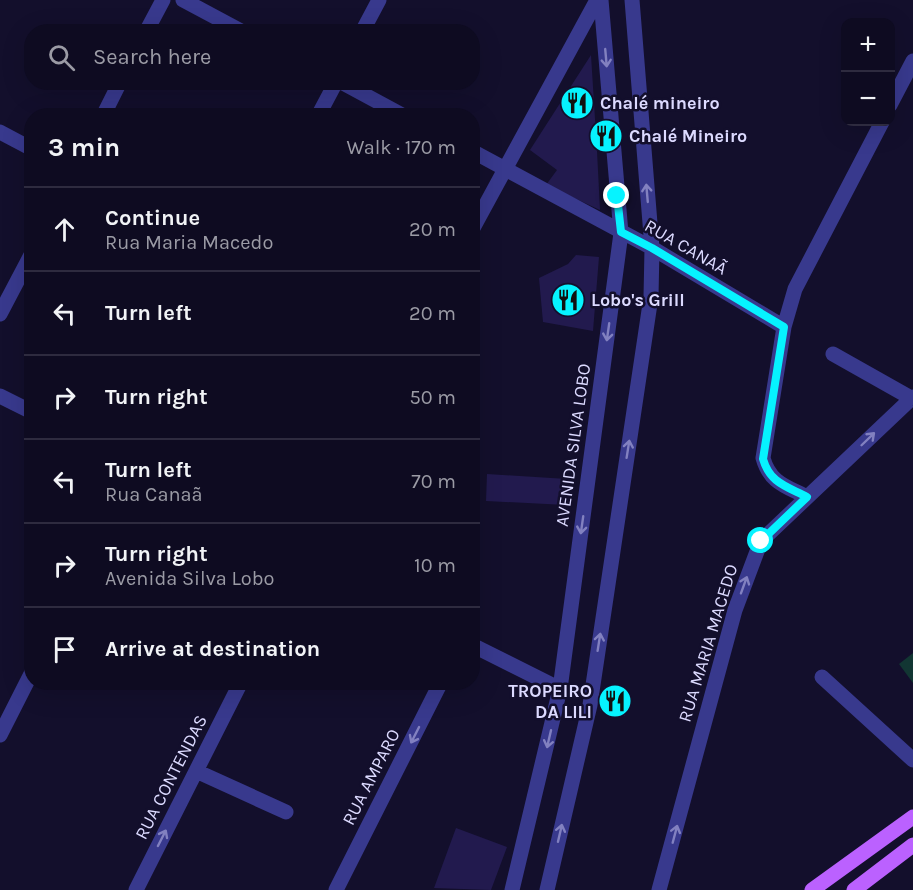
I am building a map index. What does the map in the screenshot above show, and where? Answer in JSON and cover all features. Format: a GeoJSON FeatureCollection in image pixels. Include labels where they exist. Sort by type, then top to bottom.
{"type":"FeatureCollection","features":[{"type":"Feature","properties":{"kind":"main road"},"geometry":{"type":"LineString","coordinates":[[812,890],[913,817]]}},
{"type":"Feature","properties":{"kind":"main road"},"geometry":{"type":"LineString","coordinates":[[854,890],[913,845]]}},
{"type":"Feature","properties":{"kind":"street"},"geometry":{"type":"LineString","coordinates":[[150,24],[163,0]]}},
{"type":"Feature","properties":{"kind":"street"},"geometry":{"type":"LineString","coordinates":[[183,0],[228,24]]}},
{"type":"Feature","properties":{"kind":"street"},"geometry":{"type":"LineString","coordinates":[[366,24],[379,0]]}},
{"type":"Feature","properties":{"kind":"street"},"geometry":{"type":"LineString","coordinates":[[480,215],[599,0]]}},
{"type":"Feature","properties":{"kind":"street","name":"AVENIDA SILVA LOBO"},"geometry":{"type":"LineString","coordinates":[[512,890],[560,689],[621,232],[599,0]]}},
{"type":"Feature","properties":{"kind":"street"},"geometry":{"type":"LineString","coordinates":[[547,890],[590,705],[651,297],[652,248],[632,0]]}},
{"type":"Feature","properties":{"kind":"street"},"geometry":{"type":"LineString","coordinates":[[895,97],[913,61]]}},
{"type":"Feature","properties":{"kind":"street"},"geometry":{"type":"LineString","coordinates":[[107,108],[116,90]]}},
{"type":"Feature","properties":{"kind":"street"},"geometry":{"type":"LineString","coordinates":[[322,108],[332,90]]}},
{"type":"Feature","properties":{"kind":"street"},"geometry":{"type":"LineString","coordinates":[[356,90],[389,108]]}},
{"type":"Feature","properties":{"kind":"street"},"geometry":{"type":"LineString","coordinates":[[807,497],[767,473],[763,459],[784,327],[795,289],[880,126]]}},
{"type":"Feature","properties":{"kind":"street"},"geometry":{"type":"LineString","coordinates":[[0,132],[24,145]]}},
{"type":"Feature","properties":{"kind":"street","name":"RUA CANAÃ"},"geometry":{"type":"LineString","coordinates":[[480,155],[652,248],[784,327]]}},
{"type":"Feature","properties":{"kind":"street"},"geometry":{"type":"LineString","coordinates":[[0,314],[24,269]]}},
{"type":"Feature","properties":{"kind":"street"},"geometry":{"type":"LineString","coordinates":[[833,354],[912,398]]}},
{"type":"Feature","properties":{"kind":"street"},"geometry":{"type":"LineString","coordinates":[[0,396],[24,408]]}},
{"type":"Feature","properties":{"kind":"street","name":"RUA MARIA MACEDO"},"geometry":{"type":"LineString","coordinates":[[659,890],[735,610],[761,541],[912,398]]}},
{"type":"Feature","properties":{"kind":"street"},"geometry":{"type":"LineString","coordinates":[[480,649],[560,689]]}},
{"type":"Feature","properties":{"kind":"street"},"geometry":{"type":"LineString","coordinates":[[822,677],[913,760]]}},
{"type":"Feature","properties":{"kind":"street"},"geometry":{"type":"LineString","coordinates":[[0,735],[24,688]]}},
{"type":"Feature","properties":{"kind":"street","name":"RUA CONTENDAS"},"geometry":{"type":"LineString","coordinates":[[136,890],[237,690]]}},
{"type":"Feature","properties":{"kind":"street","name":"RUA AMPARO"},"geometry":{"type":"LineString","coordinates":[[336,890],[437,690]]}},
{"type":"Feature","properties":{"kind":"street"},"geometry":{"type":"LineString","coordinates":[[196,771],[286,812]]}},
{"type":"Feature","properties":{"kind":"green space"},"geometry":{"type":"Polygon","coordinates":[[[913,653],[913,683],[899,664],[913,653]]]}},
{"type":"Feature","properties":{"kind":"building","name":"Chalé mineiro"},"geometry":{"type":"Polygon","coordinates":[[[591,55],[600,210],[546,185],[557,170],[530,150],[591,55]]]}},
{"type":"Feature","properties":{"kind":"building","name":"Lobo's Grill"},"geometry":{"type":"Polygon","coordinates":[[[576,255],[599,257],[593,331],[543,322],[539,278],[568,264],[576,255]]]}},
{"type":"Feature","properties":{"kind":"building"},"geometry":{"type":"Polygon","coordinates":[[[487,474],[567,479],[566,505],[486,501],[487,474]]]}},
{"type":"Feature","properties":{"kind":"building","name":"TROPEIRO DA LILI"},"geometry":{"type":"Polygon","coordinates":[[[604,687],[629,691],[625,716],[600,711],[604,687]]]}},
{"type":"Feature","properties":{"kind":"building"},"geometry":{"type":"Polygon","coordinates":[[[456,828],[507,847],[491,890],[434,888],[456,828]]]}},
{"type":"Feature","properties":{"kind":"place","name":"Chalé mineiro"},"geometry":{"type":"Point","coordinates":[577,103]}},
{"type":"Feature","properties":{"kind":"place","name":"Chalé Mineiro"},"geometry":{"type":"Point","coordinates":[606,136]}},
{"type":"Feature","properties":{"kind":"place","name":"Lobo's Grill"},"geometry":{"type":"Point","coordinates":[568,300]}},
{"type":"Feature","properties":{"kind":"place","name":"TROPEIRO DA LILI"},"geometry":{"type":"Point","coordinates":[615,701]}},
{"type":"Feature","properties":{"kind":"route"},"geometry":{"type":"LineString","coordinates":[[617,196],[621,232],[784,327],[763,459],[767,473],[778,482],[807,497],[761,541]]}}]}
